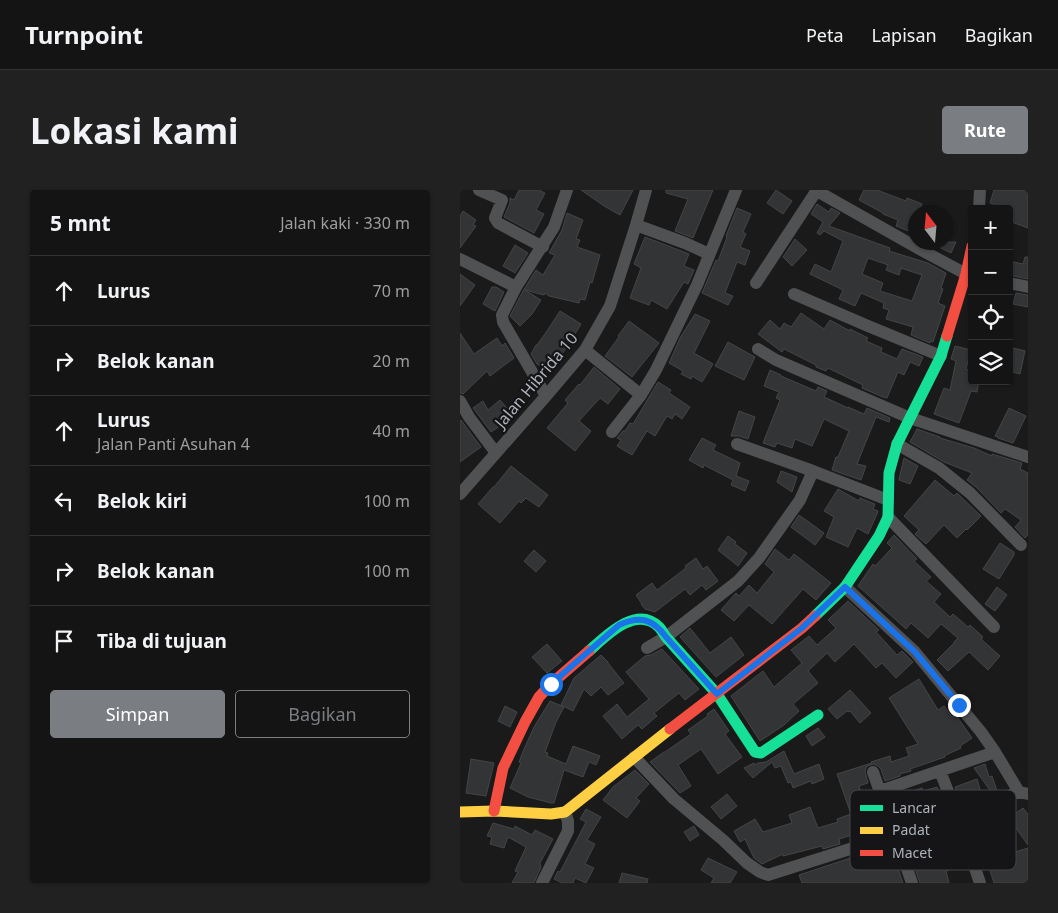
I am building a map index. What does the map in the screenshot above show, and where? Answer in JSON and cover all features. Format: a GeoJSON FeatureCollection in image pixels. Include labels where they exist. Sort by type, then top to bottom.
{"type":"FeatureCollection","features":[{"type":"Feature","properties":{"kind":"street"},"geometry":{"type":"LineString","coordinates":[[479,190],[504,195],[495,218],[496,221],[542,247]]}},
{"type":"Feature","properties":{"kind":"street"},"geometry":{"type":"LineString","coordinates":[[546,396],[503,320],[502,315],[516,287],[554,227],[567,190]]}},
{"type":"Feature","properties":{"kind":"street","name":"Jalan Hibrida 10"},"geometry":{"type":"LineString","coordinates":[[460,494],[585,350],[610,306],[646,190]]}},
{"type":"Feature","properties":{"kind":"street"},"geometry":{"type":"LineString","coordinates":[[612,432],[641,395],[656,370],[697,285],[736,190]]}},
{"type":"Feature","properties":{"kind":"street"},"geometry":{"type":"LineString","coordinates":[[756,282],[817,190],[922,251],[968,274]]}},
{"type":"Feature","properties":{"kind":"street"},"geometry":{"type":"LineString","coordinates":[[979,205],[980,190]]}},
{"type":"Feature","properties":{"kind":"street"},"geometry":{"type":"LineString","coordinates":[[636,225],[709,254]]}},
{"type":"Feature","properties":{"kind":"street"},"geometry":{"type":"LineString","coordinates":[[460,259],[516,287]]}},
{"type":"Feature","properties":{"kind":"street"},"geometry":{"type":"LineString","coordinates":[[460,812],[494,811],[551,814],[565,812],[802,628],[845,587],[879,536],[888,517],[889,473],[897,444],[941,356],[968,278]]}},
{"type":"Feature","properties":{"kind":"street"},"geometry":{"type":"LineString","coordinates":[[1013,284],[1028,287]]}},
{"type":"Feature","properties":{"kind":"street"},"geometry":{"type":"LineString","coordinates":[[794,294],[941,356]]}},
{"type":"Feature","properties":{"kind":"street"},"geometry":{"type":"LineString","coordinates":[[585,350],[641,395]]}},
{"type":"Feature","properties":{"kind":"street"},"geometry":{"type":"LineString","coordinates":[[758,350],[776,360],[910,418],[1028,457]]}},
{"type":"Feature","properties":{"kind":"street"},"geometry":{"type":"LineString","coordinates":[[460,401],[469,417],[496,453]]}},
{"type":"Feature","properties":{"kind":"street"},"geometry":{"type":"LineString","coordinates":[[737,444],[888,500]]}},
{"type":"Feature","properties":{"kind":"street"},"geometry":{"type":"LineString","coordinates":[[897,444],[939,468],[964,488],[1021,545]]}},
{"type":"Feature","properties":{"kind":"street"},"geometry":{"type":"LineString","coordinates":[[647,648],[666,637],[744,576],[800,500],[813,471]]}},
{"type":"Feature","properties":{"kind":"street"},"geometry":{"type":"LineString","coordinates":[[888,517],[994,628]]}},
{"type":"Feature","properties":{"kind":"street"},"geometry":{"type":"LineString","coordinates":[[845,587],[915,652],[981,732],[1023,793]]}},
{"type":"Feature","properties":{"kind":"street"},"geometry":{"type":"LineString","coordinates":[[494,811],[503,768],[524,722],[539,697],[551,684],[619,625],[629,620],[641,620],[659,628],[717,694],[755,752],[761,753],[818,715]]}},
{"type":"Feature","properties":{"kind":"street"},"geometry":{"type":"LineString","coordinates":[[883,790],[995,752]]}},
{"type":"Feature","properties":{"kind":"street"},"geometry":{"type":"LineString","coordinates":[[634,757],[674,799],[747,863],[763,874],[773,874],[850,849]]}},
{"type":"Feature","properties":{"kind":"street"},"geometry":{"type":"LineString","coordinates":[[940,771],[948,790]]}},
{"type":"Feature","properties":{"kind":"street"},"geometry":{"type":"LineString","coordinates":[[873,772],[880,790]]}},
{"type":"Feature","properties":{"kind":"street"},"geometry":{"type":"LineString","coordinates":[[542,883],[568,831],[568,821],[565,812]]}},
{"type":"Feature","properties":{"kind":"street"},"geometry":{"type":"LineString","coordinates":[[907,870],[912,883]]}},
{"type":"Feature","properties":{"kind":"street"},"geometry":{"type":"LineString","coordinates":[[976,870],[980,883]]}},
{"type":"Feature","properties":{"kind":"building"},"geometry":{"type":"Polygon","coordinates":[[[519,190],[539,190],[545,193],[536,210],[544,214],[534,233],[504,217],[510,203],[510,198],[514,200],[519,190]]]}},
{"type":"Feature","properties":{"kind":"building"},"geometry":{"type":"Polygon","coordinates":[[[581,190],[633,190],[620,215],[581,190]]]}},
{"type":"Feature","properties":{"kind":"building"},"geometry":{"type":"Polygon","coordinates":[[[666,190],[713,190],[693,238],[675,231],[688,199],[666,193],[666,190]]]}},
{"type":"Feature","properties":{"kind":"building"},"geometry":{"type":"Polygon","coordinates":[[[776,190],[792,201],[783,214],[767,203],[776,190]]]}},
{"type":"Feature","properties":{"kind":"building"},"geometry":{"type":"Polygon","coordinates":[[[864,190],[877,190],[906,201],[907,198],[922,204],[908,205],[908,231],[896,226],[898,220],[883,214],[859,200],[864,190]]]}},
{"type":"Feature","properties":{"kind":"building"},"geometry":{"type":"Polygon","coordinates":[[[994,190],[1028,190],[1028,228],[1013,222],[1013,205],[994,205],[990,203],[994,190]]]}},
{"type":"Feature","properties":{"kind":"building"},"geometry":{"type":"Polygon","coordinates":[[[817,204],[829,212],[831,208],[840,213],[829,226],[890,248],[889,251],[928,263],[946,273],[938,303],[945,306],[933,342],[931,341],[930,343],[911,335],[913,327],[886,319],[889,310],[883,308],[884,303],[861,293],[855,306],[839,299],[843,290],[810,274],[815,264],[831,272],[843,241],[824,231],[820,235],[817,233],[823,222],[811,214],[817,204]],[[868,258],[862,274],[883,283],[880,291],[912,301],[922,275],[901,268],[899,275],[886,270],[888,265],[868,258]]]}},
{"type":"Feature","properties":{"kind":"building"},"geometry":{"type":"Polygon","coordinates":[[[737,208],[751,214],[743,232],[746,234],[740,247],[750,251],[745,265],[737,262],[725,293],[733,296],[728,305],[702,293],[716,260],[718,261],[737,208]]]}},
{"type":"Feature","properties":{"kind":"building"},"geometry":{"type":"Polygon","coordinates":[[[463,211],[476,220],[473,225],[476,226],[460,248],[460,216],[463,211]]]}},
{"type":"Feature","properties":{"kind":"building"},"geometry":{"type":"Polygon","coordinates":[[[567,213],[583,220],[576,239],[580,240],[577,247],[600,255],[585,300],[580,299],[579,303],[549,296],[545,293],[544,295],[525,290],[541,300],[532,314],[520,326],[510,316],[536,270],[543,275],[555,255],[549,253],[562,230],[567,213]]]}},
{"type":"Feature","properties":{"kind":"building"},"geometry":{"type":"Polygon","coordinates":[[[645,237],[689,254],[684,266],[694,270],[688,284],[684,282],[667,309],[651,300],[649,305],[630,298],[641,268],[634,264],[645,237]]]}},
{"type":"Feature","properties":{"kind":"building"},"geometry":{"type":"Polygon","coordinates":[[[795,239],[807,250],[792,266],[783,257],[795,239]]]}},
{"type":"Feature","properties":{"kind":"building"},"geometry":{"type":"Polygon","coordinates":[[[515,245],[528,253],[515,273],[503,266],[515,245]]]}},
{"type":"Feature","properties":{"kind":"building"},"geometry":{"type":"Polygon","coordinates":[[[1025,257],[1028,257],[1028,279],[1013,276],[1013,262],[1023,264],[1025,257]]]}},
{"type":"Feature","properties":{"kind":"building"},"geometry":{"type":"Polygon","coordinates":[[[460,274],[475,285],[460,306],[460,274]]]}},
{"type":"Feature","properties":{"kind":"building"},"geometry":{"type":"Polygon","coordinates":[[[492,287],[496,287],[504,292],[495,311],[483,304],[492,287]]]}},
{"type":"Feature","properties":{"kind":"building"},"geometry":{"type":"Polygon","coordinates":[[[1016,293],[1028,295],[1028,307],[1013,304],[1016,293]]]}},
{"type":"Feature","properties":{"kind":"building"},"geometry":{"type":"Polygon","coordinates":[[[560,311],[581,324],[549,371],[537,364],[531,354],[560,311]]]}},
{"type":"Feature","properties":{"kind":"building"},"geometry":{"type":"Polygon","coordinates":[[[801,313],[824,329],[830,320],[850,331],[850,329],[868,338],[866,341],[882,348],[881,352],[897,359],[902,349],[923,357],[919,366],[910,362],[904,375],[898,372],[887,398],[883,397],[862,388],[863,385],[828,368],[826,371],[816,367],[816,365],[784,349],[782,352],[758,334],[770,320],[780,329],[784,323],[791,327],[801,313]]]}},
{"type":"Feature","properties":{"kind":"building"},"geometry":{"type":"Polygon","coordinates":[[[695,314],[710,321],[694,353],[713,364],[702,382],[692,376],[691,379],[681,374],[683,371],[669,363],[680,338],[695,314]]]}},
{"type":"Feature","properties":{"kind":"building"},"geometry":{"type":"Polygon","coordinates":[[[629,321],[659,343],[632,377],[605,356],[629,321]]]}},
{"type":"Feature","properties":{"kind":"building"},"geometry":{"type":"Polygon","coordinates":[[[460,333],[474,354],[497,338],[502,346],[505,343],[514,358],[490,376],[487,371],[463,394],[460,393],[460,333]]]}},
{"type":"Feature","properties":{"kind":"building"},"geometry":{"type":"Polygon","coordinates":[[[728,342],[755,357],[744,380],[715,366],[728,342]]]}},
{"type":"Feature","properties":{"kind":"building"},"geometry":{"type":"Polygon","coordinates":[[[955,346],[968,349],[966,369],[968,370],[968,385],[978,385],[977,392],[971,391],[959,423],[934,414],[944,388],[950,390],[956,361],[951,359],[955,346]]]}},
{"type":"Feature","properties":{"kind":"building"},"geometry":{"type":"Polygon","coordinates":[[[1013,348],[1025,351],[1020,374],[1013,372],[1013,348]]]}},
{"type":"Feature","properties":{"kind":"building"},"geometry":{"type":"Polygon","coordinates":[[[594,367],[620,389],[608,404],[600,398],[579,421],[591,431],[575,451],[547,428],[568,403],[565,400],[594,367]]]}},
{"type":"Feature","properties":{"kind":"building"},"geometry":{"type":"Polygon","coordinates":[[[770,370],[816,391],[818,387],[827,391],[824,397],[848,408],[864,414],[867,408],[890,418],[889,422],[876,417],[857,464],[866,466],[861,480],[832,470],[836,457],[838,457],[849,431],[824,419],[812,446],[795,439],[792,448],[777,443],[775,447],[763,443],[780,400],[776,398],[779,392],[764,386],[770,370]]]}},
{"type":"Feature","properties":{"kind":"building"},"geometry":{"type":"Polygon","coordinates":[[[658,382],[671,390],[669,393],[690,407],[682,419],[675,414],[672,419],[667,416],[655,436],[647,431],[632,455],[617,446],[621,440],[617,438],[630,423],[633,424],[658,382]]]}},
{"type":"Feature","properties":{"kind":"building"},"geometry":{"type":"Polygon","coordinates":[[[500,400],[511,413],[498,424],[500,426],[491,432],[473,408],[483,401],[488,410],[500,400]]]}},
{"type":"Feature","properties":{"kind":"building"},"geometry":{"type":"Polygon","coordinates":[[[1009,408],[1026,416],[1013,443],[995,436],[1009,408]]]}},
{"type":"Feature","properties":{"kind":"building"},"geometry":{"type":"Polygon","coordinates":[[[739,411],[755,417],[748,439],[731,436],[739,411]]]}},
{"type":"Feature","properties":{"kind":"building"},"geometry":{"type":"Polygon","coordinates":[[[460,421],[481,447],[460,462],[460,421]]]}},
{"type":"Feature","properties":{"kind":"building"},"geometry":{"type":"Polygon","coordinates":[[[917,429],[992,456],[992,454],[1022,463],[1020,469],[1028,473],[1028,535],[1025,538],[1015,527],[1021,520],[1005,509],[1001,513],[967,480],[972,473],[944,462],[910,442],[917,429]]]}},
{"type":"Feature","properties":{"kind":"building"},"geometry":{"type":"Polygon","coordinates":[[[702,438],[716,445],[713,450],[740,463],[736,476],[749,481],[745,491],[731,485],[733,480],[704,465],[703,468],[689,460],[702,438]]]}},
{"type":"Feature","properties":{"kind":"building"},"geometry":{"type":"Polygon","coordinates":[[[904,458],[918,466],[910,484],[899,480],[904,458]]]}},
{"type":"Feature","properties":{"kind":"building"},"geometry":{"type":"Polygon","coordinates":[[[511,466],[548,495],[539,507],[526,498],[521,503],[519,501],[500,523],[478,504],[511,466]]]}},
{"type":"Feature","properties":{"kind":"building"},"geometry":{"type":"Polygon","coordinates":[[[781,471],[797,477],[792,492],[777,482],[781,471]]]}},
{"type":"Feature","properties":{"kind":"building"},"geometry":{"type":"Polygon","coordinates":[[[935,480],[954,496],[957,493],[981,516],[957,538],[944,525],[926,544],[915,534],[919,530],[904,516],[935,480]]]}},
{"type":"Feature","properties":{"kind":"building"},"geometry":{"type":"Polygon","coordinates":[[[838,489],[859,501],[860,498],[875,504],[873,509],[878,511],[868,534],[857,528],[848,547],[826,537],[834,517],[824,511],[838,489]]]}},
{"type":"Feature","properties":{"kind":"building"},"geometry":{"type":"Polygon","coordinates":[[[799,515],[824,533],[815,545],[791,527],[799,515]]]}},
{"type":"Feature","properties":{"kind":"building"},"geometry":{"type":"Polygon","coordinates":[[[894,535],[917,559],[914,561],[931,577],[926,581],[941,594],[934,602],[950,617],[953,614],[968,627],[970,625],[983,637],[981,639],[1000,656],[988,670],[969,652],[948,671],[937,660],[958,638],[941,624],[928,638],[911,623],[906,629],[858,586],[873,564],[875,566],[892,548],[887,543],[894,535]]]}},
{"type":"Feature","properties":{"kind":"building"},"geometry":{"type":"Polygon","coordinates":[[[728,536],[747,553],[738,566],[718,550],[728,536]]]}},
{"type":"Feature","properties":{"kind":"building"},"geometry":{"type":"Polygon","coordinates":[[[1000,543],[1014,552],[1014,555],[999,579],[983,569],[1000,543]]]}},
{"type":"Feature","properties":{"kind":"building"},"geometry":{"type":"Polygon","coordinates":[[[775,549],[789,560],[794,554],[831,583],[816,600],[803,589],[772,624],[749,605],[734,621],[721,610],[736,593],[739,596],[749,585],[757,593],[774,572],[765,564],[775,549]]]}},
{"type":"Feature","properties":{"kind":"building"},"geometry":{"type":"Polygon","coordinates":[[[534,550],[546,561],[536,572],[524,561],[534,550]]]}},
{"type":"Feature","properties":{"kind":"building"},"geometry":{"type":"Polygon","coordinates":[[[696,558],[703,569],[707,566],[718,581],[706,590],[702,585],[690,595],[685,589],[655,612],[645,609],[636,595],[652,583],[657,590],[696,558]]]}},
{"type":"Feature","properties":{"kind":"building"},"geometry":{"type":"Polygon","coordinates":[[[997,587],[1007,595],[995,611],[985,604],[997,587]]]}},
{"type":"Feature","properties":{"kind":"building"},"geometry":{"type":"Polygon","coordinates":[[[848,601],[879,630],[876,632],[897,655],[902,651],[913,662],[896,678],[882,663],[876,668],[854,644],[835,662],[827,653],[808,671],[818,683],[793,704],[799,711],[784,725],[760,741],[731,696],[763,671],[774,687],[802,663],[791,650],[809,636],[817,645],[836,628],[828,620],[848,601]]]}},
{"type":"Feature","properties":{"kind":"building"},"geometry":{"type":"Polygon","coordinates":[[[690,628],[710,653],[731,637],[744,655],[716,677],[680,637],[690,628]]]}},
{"type":"Feature","properties":{"kind":"building"},"geometry":{"type":"Polygon","coordinates":[[[547,644],[562,661],[547,673],[532,657],[547,644]]]}},
{"type":"Feature","properties":{"kind":"building"},"geometry":{"type":"Polygon","coordinates":[[[662,649],[699,689],[685,700],[679,693],[654,713],[657,716],[642,729],[638,725],[622,739],[603,716],[617,704],[627,717],[649,699],[626,672],[645,656],[662,649]]]}},
{"type":"Feature","properties":{"kind":"building"},"geometry":{"type":"Polygon","coordinates":[[[601,655],[624,683],[608,695],[601,687],[591,696],[584,689],[573,711],[561,705],[574,678],[601,655]]]}},
{"type":"Feature","properties":{"kind":"building"},"geometry":{"type":"Polygon","coordinates":[[[919,679],[938,710],[944,706],[952,717],[956,715],[972,738],[960,746],[961,748],[945,757],[910,769],[911,771],[885,781],[878,766],[874,764],[867,766],[865,771],[868,783],[859,786],[860,790],[850,790],[850,811],[837,774],[890,756],[891,762],[909,756],[906,748],[918,744],[889,698],[919,679]]]}},
{"type":"Feature","properties":{"kind":"building"},"geometry":{"type":"Polygon","coordinates":[[[850,690],[871,713],[860,723],[850,711],[847,711],[837,719],[828,709],[850,690]]]}},
{"type":"Feature","properties":{"kind":"building"},"geometry":{"type":"Polygon","coordinates":[[[550,701],[564,707],[556,722],[545,752],[548,753],[547,756],[566,764],[573,746],[600,756],[596,765],[589,762],[583,777],[564,770],[554,803],[528,797],[510,788],[534,727],[550,701]]]}},
{"type":"Feature","properties":{"kind":"building"},"geometry":{"type":"Polygon","coordinates":[[[505,706],[517,712],[510,727],[498,721],[505,706]]]}},
{"type":"Feature","properties":{"kind":"building"},"geometry":{"type":"Polygon","coordinates":[[[714,709],[729,731],[725,734],[742,757],[718,774],[701,749],[678,765],[691,786],[680,793],[650,762],[691,734],[688,730],[708,716],[707,714],[714,709]]]}},
{"type":"Feature","properties":{"kind":"building"},"geometry":{"type":"Polygon","coordinates":[[[818,728],[825,737],[812,746],[806,736],[818,728]]]}},
{"type":"Feature","properties":{"kind":"building"},"geometry":{"type":"Polygon","coordinates":[[[784,751],[794,774],[819,764],[824,779],[812,784],[811,781],[793,788],[791,782],[788,783],[781,766],[775,768],[772,762],[753,778],[744,768],[754,763],[755,765],[766,762],[784,751]]]}},
{"type":"Feature","properties":{"kind":"building"},"geometry":{"type":"Polygon","coordinates":[[[471,759],[494,763],[486,796],[466,793],[471,759]]]}},
{"type":"Feature","properties":{"kind":"building"},"geometry":{"type":"Polygon","coordinates":[[[985,764],[989,777],[992,776],[997,790],[990,790],[974,768],[985,764]]]}},
{"type":"Feature","properties":{"kind":"building"},"geometry":{"type":"Polygon","coordinates":[[[635,770],[649,784],[636,798],[640,801],[627,818],[603,800],[613,787],[635,770]]]}},
{"type":"Feature","properties":{"kind":"building"},"geometry":{"type":"Polygon","coordinates":[[[977,779],[980,790],[956,790],[955,787],[977,779]]]}},
{"type":"Feature","properties":{"kind":"building"},"geometry":{"type":"Polygon","coordinates":[[[937,787],[938,790],[926,790],[937,787]]]}},
{"type":"Feature","properties":{"kind":"building"},"geometry":{"type":"Polygon","coordinates":[[[727,794],[737,806],[721,819],[711,807],[727,794]]]}},
{"type":"Feature","properties":{"kind":"building"},"geometry":{"type":"Polygon","coordinates":[[[810,807],[818,828],[838,822],[837,819],[850,814],[850,836],[839,839],[840,844],[823,849],[822,846],[783,856],[783,854],[762,864],[754,858],[745,839],[740,842],[734,831],[755,819],[763,832],[792,823],[789,815],[810,807]]]}},
{"type":"Feature","properties":{"kind":"building"},"geometry":{"type":"Polygon","coordinates":[[[1023,808],[1028,814],[1028,845],[1016,828],[1016,813],[1023,808]]]}},
{"type":"Feature","properties":{"kind":"building"},"geometry":{"type":"Polygon","coordinates":[[[586,809],[601,817],[587,840],[595,844],[585,864],[594,868],[586,883],[575,878],[573,883],[562,883],[554,879],[558,871],[560,872],[586,822],[580,819],[586,809]]]}},
{"type":"Feature","properties":{"kind":"building"},"geometry":{"type":"Polygon","coordinates":[[[493,823],[514,829],[515,826],[532,835],[535,830],[553,839],[540,863],[541,867],[534,883],[512,883],[518,872],[515,871],[526,847],[508,837],[504,848],[490,844],[492,837],[487,836],[493,823]]]}},
{"type":"Feature","properties":{"kind":"building"},"geometry":{"type":"Polygon","coordinates":[[[694,826],[699,835],[690,841],[684,832],[694,826]]]}},
{"type":"Feature","properties":{"kind":"building"},"geometry":{"type":"Polygon","coordinates":[[[1028,848],[1028,883],[994,883],[990,870],[1016,870],[1016,852],[1028,848]]]}},
{"type":"Feature","properties":{"kind":"building"},"geometry":{"type":"Polygon","coordinates":[[[708,858],[737,872],[730,883],[711,883],[714,878],[701,870],[708,858]]]}},
{"type":"Feature","properties":{"kind":"building"},"geometry":{"type":"Polygon","coordinates":[[[850,858],[850,870],[899,870],[903,883],[802,883],[799,875],[850,858]]]}},
{"type":"Feature","properties":{"kind":"building"},"geometry":{"type":"Polygon","coordinates":[[[915,870],[949,870],[946,871],[949,883],[920,883],[915,870]]]}},
{"type":"Feature","properties":{"kind":"building"},"geometry":{"type":"Polygon","coordinates":[[[622,873],[648,879],[647,883],[619,883],[622,873]]]}},
{"type":"Feature","properties":{"kind":"traffic: fast"},"geometry":{"type":"LineString","coordinates":[[815,616],[845,587],[879,536],[888,517],[889,473],[897,444],[941,356],[947,336]]}},
{"type":"Feature","properties":{"kind":"traffic: fast"},"geometry":{"type":"LineString","coordinates":[[589,651],[621,625],[641,619],[650,621],[660,628],[717,694],[755,752],[761,753],[818,715]]}},
{"type":"Feature","properties":{"kind":"traffic: slow"},"geometry":{"type":"LineString","coordinates":[[460,812],[494,811],[551,814],[565,812],[670,729]]}},
{"type":"Feature","properties":{"kind":"traffic: jam"},"geometry":{"type":"LineString","coordinates":[[947,336],[966,274],[971,250]]}},
{"type":"Feature","properties":{"kind":"traffic: jam"},"geometry":{"type":"LineString","coordinates":[[670,729],[815,616]]}},
{"type":"Feature","properties":{"kind":"traffic: jam"},"geometry":{"type":"LineString","coordinates":[[494,811],[503,768],[539,697],[589,651]]}},
{"type":"Feature","properties":{"kind":"route"},"geometry":{"type":"LineString","coordinates":[[551,684],[619,625],[629,620],[641,620],[659,628],[717,694],[802,628],[845,587],[915,652],[959,705]]}}]}
